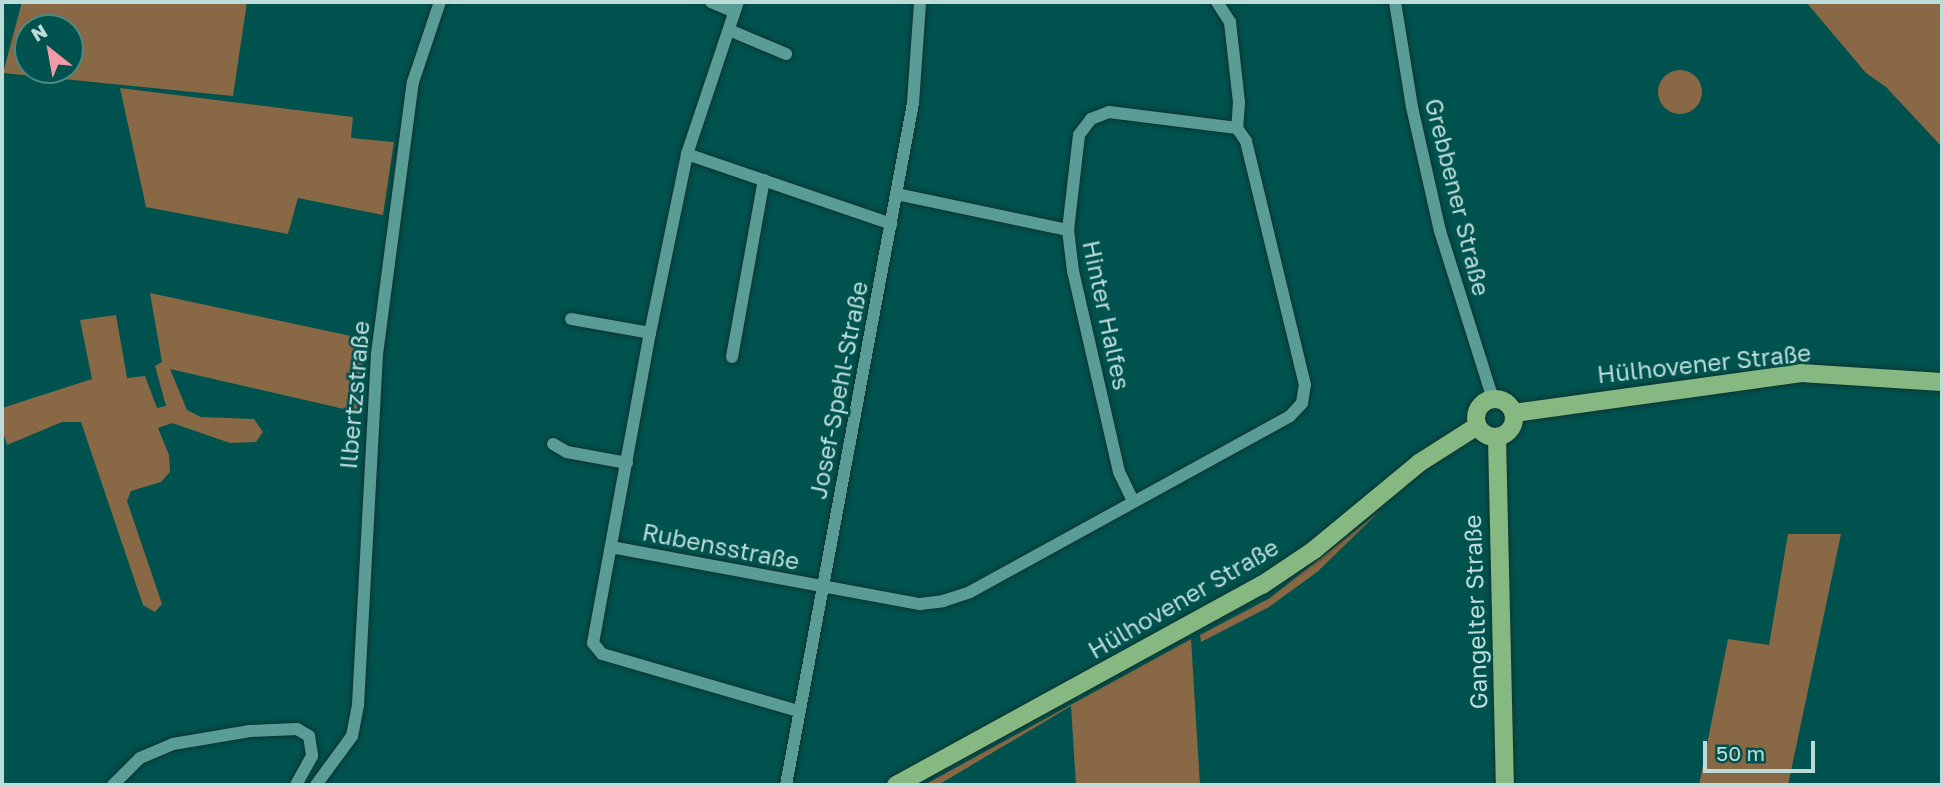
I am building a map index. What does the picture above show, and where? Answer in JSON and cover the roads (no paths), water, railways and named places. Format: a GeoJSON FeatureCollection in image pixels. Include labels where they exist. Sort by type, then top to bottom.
{"type":"FeatureCollection","features":[{"type":"Feature","properties":{"kind":"main road","name":"Hülhovener Straße"},"geometry":{"type":"LineString","coordinates":[[1514,413],[1801,373],[1942,382]]}},
{"type":"Feature","properties":{"kind":"main road"},"geometry":{"type":"LineString","coordinates":[[1493,399],[1506,402],[1514,413],[1511,429],[1497,438],[1485,435],[1478,426],[1478,409],[1493,399]]}},
{"type":"Feature","properties":{"kind":"main road","name":"Hülhovener Straße"},"geometry":{"type":"LineString","coordinates":[[896,785],[1262,584],[1314,550],[1419,463],[1478,426]]}},
{"type":"Feature","properties":{"kind":"main road","name":"Gangelter Straße"},"geometry":{"type":"LineString","coordinates":[[1497,438],[1505,785]]}},
{"type":"Feature","properties":{"kind":"street","name":"Ilbertzstraße"},"geometry":{"type":"LineString","coordinates":[[316,785],[352,736],[358,705],[377,354],[413,82],[440,2]]}},
{"type":"Feature","properties":{"kind":"street"},"geometry":{"type":"LineString","coordinates":[[711,2],[736,7],[687,154],[650,333],[593,643],[602,654],[799,711]]}},
{"type":"Feature","properties":{"kind":"street","name":"Josef-Spehl-Straße"},"geometry":{"type":"LineString","coordinates":[[786,785],[914,103],[920,2]]}},
{"type":"Feature","properties":{"kind":"street"},"geometry":{"type":"LineString","coordinates":[[823,586],[920,604],[943,601],[970,592],[1290,416],[1302,403],[1306,385],[1246,141],[1237,128],[1230,22],[1217,2]]}},
{"type":"Feature","properties":{"kind":"street","name":"Grebbener Straße"},"geometry":{"type":"LineString","coordinates":[[1395,2],[1412,107],[1440,231],[1493,399]]}},
{"type":"Feature","properties":{"kind":"street"},"geometry":{"type":"LineString","coordinates":[[729,30],[786,54]]}},
{"type":"Feature","properties":{"kind":"street","name":"Hinter Halfes"},"geometry":{"type":"LineString","coordinates":[[1133,501],[1119,472],[1073,271],[1068,230],[1079,135],[1091,119],[1108,112],[1237,128]]}},
{"type":"Feature","properties":{"kind":"street"},"geometry":{"type":"LineString","coordinates":[[687,154],[891,224]]}},
{"type":"Feature","properties":{"kind":"street"},"geometry":{"type":"LineString","coordinates":[[732,357],[764,180]]}},
{"type":"Feature","properties":{"kind":"street"},"geometry":{"type":"LineString","coordinates":[[897,194],[1068,230]]}},
{"type":"Feature","properties":{"kind":"street"},"geometry":{"type":"LineString","coordinates":[[571,319],[650,333]]}},
{"type":"Feature","properties":{"kind":"street"},"geometry":{"type":"LineString","coordinates":[[553,444],[567,452],[627,463]]}},
{"type":"Feature","properties":{"kind":"street","name":"Rubensstraße"},"geometry":{"type":"LineString","coordinates":[[611,547],[823,586]]}},
{"type":"Feature","properties":{"kind":"street"},"geometry":{"type":"LineString","coordinates":[[113,785],[139,758],[173,744],[250,731],[297,729],[309,736],[312,756],[296,785]]}}]}
